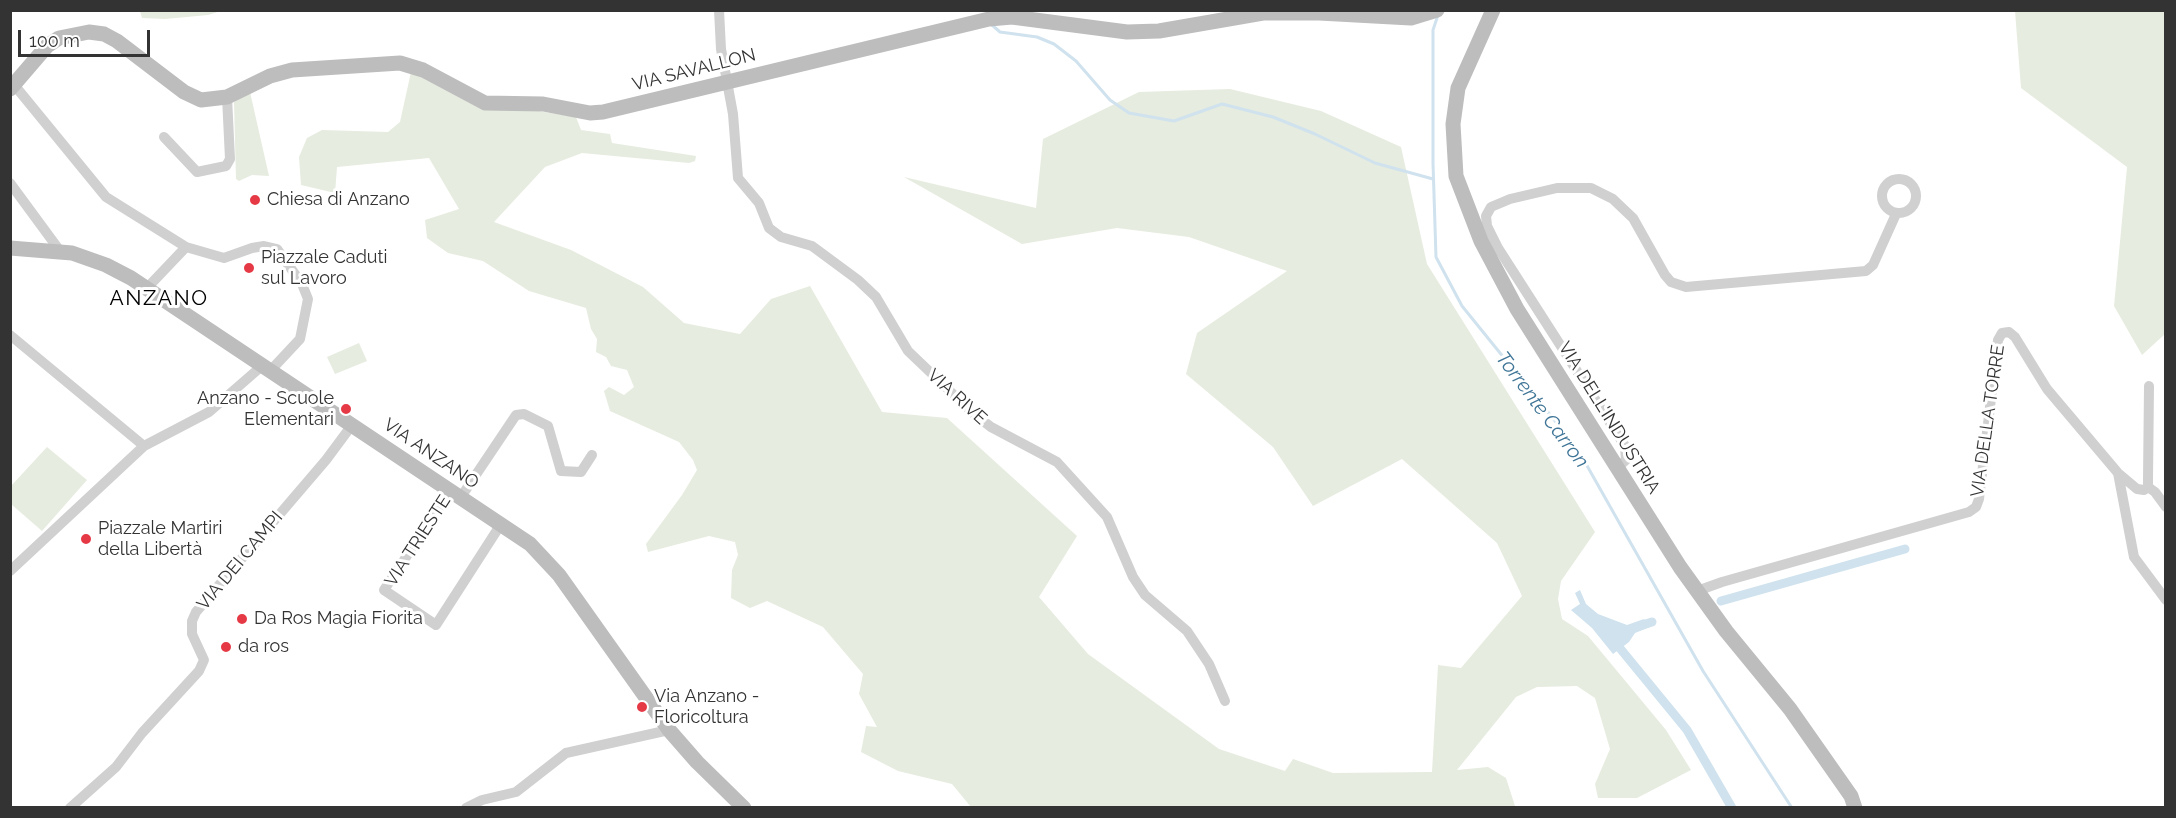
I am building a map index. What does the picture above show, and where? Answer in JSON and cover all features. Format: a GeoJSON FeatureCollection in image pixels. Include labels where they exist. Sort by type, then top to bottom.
{"type":"FeatureCollection","features":[{"type":"Feature","properties":{"kind":"main road","name":"VIA SAVALLON"},"geometry":{"type":"LineString","coordinates":[[12,85],[47,46],[59,38],[89,32],[104,34],[117,41],[184,92],[201,100],[227,97],[270,76],[292,70],[384,62],[411,64],[485,102],[543,104],[590,113],[985,20],[1029,18],[1126,32],[1159,31],[1263,13],[1421,17],[1437,10]]}},
{"type":"Feature","properties":{"kind":"main road","name":"VIA DELL'INDUSTRIA"},"geometry":{"type":"LineString","coordinates":[[1493,10],[1458,88],[1453,124],[1456,176],[1493,251],[1517,309],[1697,591],[1790,709],[1851,796],[1856,807]]}},
{"type":"Feature","properties":{"kind":"main road","name":"VIA ANZANO"},"geometry":{"type":"LineString","coordinates":[[10,248],[60,251],[106,265],[147,288],[537,550],[551,564],[669,730],[697,762],[744,807]]}},
{"type":"Feature","properties":{"kind":"street","name":"VIA RIVE"},"geometry":{"type":"LineString","coordinates":[[719,10],[738,178],[759,202],[769,228],[781,237],[812,246],[858,280],[880,304],[908,351],[974,414],[1057,462],[1107,517],[1133,578],[1145,595],[1187,631],[1209,664],[1225,701]]}},
{"type":"Feature","properties":{"kind":"street"},"geometry":{"type":"LineString","coordinates":[[10,571],[144,446],[209,412],[267,368],[300,339],[308,299],[284,256],[277,249],[264,246],[224,258],[186,247],[105,197],[12,85]]}},
{"type":"Feature","properties":{"kind":"street"},"geometry":{"type":"LineString","coordinates":[[164,137],[197,172],[226,166],[230,159],[227,97]]}},
{"type":"Feature","properties":{"kind":"street"},"geometry":{"type":"LineString","coordinates":[[10,183],[60,251]]}},
{"type":"Feature","properties":{"kind":"street"},"geometry":{"type":"LineString","coordinates":[[1493,251],[1486,216],[1491,207],[1510,199],[1557,188],[1591,188],[1613,199],[1633,218],[1665,275],[1671,282],[1686,288],[1866,271],[1873,265],[1896,214]]}},
{"type":"Feature","properties":{"kind":"street"},"geometry":{"type":"LineString","coordinates":[[147,288],[186,247]]}},
{"type":"Feature","properties":{"kind":"street","name":"VIA DELLA TORRE"},"geometry":{"type":"LineString","coordinates":[[1697,591],[1969,512],[1976,507],[1979,499],[1998,340],[2002,333],[2009,332],[2015,337],[2047,389],[2118,473],[2137,489],[2148,487]]}},
{"type":"Feature","properties":{"kind":"street"},"geometry":{"type":"LineString","coordinates":[[10,336],[144,446]]}},
{"type":"Feature","properties":{"kind":"street"},"geometry":{"type":"LineString","coordinates":[[2149,386],[2148,487],[2155,492],[2166,507]]}},
{"type":"Feature","properties":{"kind":"street"},"geometry":{"type":"LineString","coordinates":[[456,494],[516,415],[524,414],[548,426],[561,471],[572,474],[581,472],[592,455]]}},
{"type":"Feature","properties":{"kind":"street","name":"VIA DEI CAMPI"},"geometry":{"type":"LineString","coordinates":[[70,807],[116,767],[142,733],[199,671],[204,660],[192,634],[192,621],[196,612],[326,460],[352,425]]}},
{"type":"Feature","properties":{"kind":"street"},"geometry":{"type":"LineString","coordinates":[[2118,473],[2134,556],[2166,600]]}},
{"type":"Feature","properties":{"kind":"street","name":"VIA TRIESTE"},"geometry":{"type":"LineString","coordinates":[[456,494],[384,590],[436,625],[501,524]]}},
{"type":"Feature","properties":{"kind":"street"},"geometry":{"type":"LineString","coordinates":[[466,807],[516,792],[566,753],[669,730]]}},
{"type":"Feature","properties":{"kind":"shaded area"},"geometry":{"type":"Polygon","coordinates":[[[140,10],[221,11],[208,15],[165,19],[142,18],[140,10]]]}},
{"type":"Feature","properties":{"kind":"shaded area"},"geometry":{"type":"Polygon","coordinates":[[[2015,11],[2165,11],[2165,334],[2142,355],[2114,306],[2127,167],[2021,88],[2015,11]]]}},
{"type":"Feature","properties":{"kind":"shaded area"},"geometry":{"type":"Polygon","coordinates":[[[411,72],[481,109],[538,111],[576,117],[581,130],[610,134],[612,143],[696,156],[695,161],[689,163],[582,153],[545,167],[494,222],[571,250],[643,287],[684,323],[740,334],[771,299],[810,286],[882,412],[947,418],[1077,536],[1039,597],[1088,654],[1219,749],[1285,771],[1293,759],[1333,773],[1432,772],[1438,665],[1461,668],[1522,596],[1497,543],[1402,459],[1313,506],[1273,447],[1186,374],[1197,333],[1287,271],[1189,237],[1117,228],[1022,244],[904,177],[1036,208],[1043,139],[1139,92],[1230,89],[1321,111],[1401,147],[1427,264],[1595,532],[1561,581],[1558,599],[1562,619],[1588,636],[1666,730],[1691,770],[1637,798],[1598,798],[1595,784],[1610,749],[1595,698],[1577,686],[1537,687],[1516,697],[1457,770],[1488,767],[1506,778],[1515,806],[1510,807],[971,807],[952,784],[898,771],[861,752],[866,726],[877,727],[859,694],[863,674],[823,627],[767,601],[750,608],[731,598],[732,570],[738,555],[735,542],[709,536],[648,552],[646,544],[682,495],[697,470],[693,460],[679,442],[610,411],[604,391],[609,387],[624,395],[634,387],[627,370],[611,366],[606,357],[596,352],[597,339],[591,329],[586,308],[529,291],[483,261],[448,253],[427,238],[425,220],[459,209],[429,158],[337,167],[335,193],[301,185],[299,157],[307,138],[322,130],[388,132],[400,122],[411,72]]]}},
{"type":"Feature","properties":{"kind":"shaded area"},"geometry":{"type":"Polygon","coordinates":[[[250,92],[269,176],[252,175],[239,181],[236,179],[234,102],[250,92]]]}},
{"type":"Feature","properties":{"kind":"shaded area"},"geometry":{"type":"Polygon","coordinates":[[[359,343],[367,361],[335,374],[327,357],[359,343]]]}},
{"type":"Feature","properties":{"kind":"shaded area"},"geometry":{"type":"Polygon","coordinates":[[[47,447],[87,480],[42,531],[11,504],[11,486],[47,447]]]}},
{"type":"Feature","properties":{"kind":"water"},"geometry":{"type":"Polygon","coordinates":[[[1580,590],[1586,604],[1598,614],[1627,625],[1644,619],[1650,627],[1635,633],[1629,642],[1613,654],[1592,628],[1571,610],[1580,604],[1575,593],[1580,590]]]}},
{"type":"Feature","properties":{"kind":"waterway","name":"Torrente Carron"},"geometry":{"type":"LineString","coordinates":[[1438,15],[1433,30],[1436,257],[1462,306],[1577,448],[1703,671],[1792,808]]}},
{"type":"Feature","properties":{"kind":"waterway"},"geometry":{"type":"LineString","coordinates":[[992,25],[1000,32],[1037,37],[1054,44],[1076,61],[1110,100],[1129,113],[1174,121],[1222,104],[1273,117],[1375,163],[1433,179]]}},
{"type":"Feature","properties":{"kind":"waterway"},"geometry":{"type":"LineString","coordinates":[[1721,601],[1905,549]]}},
{"type":"Feature","properties":{"kind":"waterway"},"geometry":{"type":"LineString","coordinates":[[1636,627],[1652,622]]}},
{"type":"Feature","properties":{"kind":"waterway"},"geometry":{"type":"LineString","coordinates":[[1614,641],[1687,730],[1732,808]]}},
{"type":"Feature","properties":{"kind":"place","name":"Chiesa di Anzano"},"geometry":{"type":"Point","coordinates":[255,200]}},
{"type":"Feature","properties":{"kind":"place","name":"Piazzale Caduti sul Lavoro"},"geometry":{"type":"Point","coordinates":[249,268]}},
{"type":"Feature","properties":{"kind":"place","name":"Anzano - Scuole Elementari"},"geometry":{"type":"Point","coordinates":[346,409]}},
{"type":"Feature","properties":{"kind":"place","name":"Piazzale Martiri della Libertà"},"geometry":{"type":"Point","coordinates":[86,539]}},
{"type":"Feature","properties":{"kind":"place","name":"Da Ros Magia Fiorita"},"geometry":{"type":"Point","coordinates":[242,619]}},
{"type":"Feature","properties":{"kind":"place","name":"da ros"},"geometry":{"type":"Point","coordinates":[226,647]}},
{"type":"Feature","properties":{"kind":"place","name":"Via Anzano - Floricoltura"},"geometry":{"type":"Point","coordinates":[642,707]}},
{"type":"Feature","properties":{"kind":"district","name":"ANZANO"},"geometry":{"type":"Point","coordinates":[159,299]}}]}
